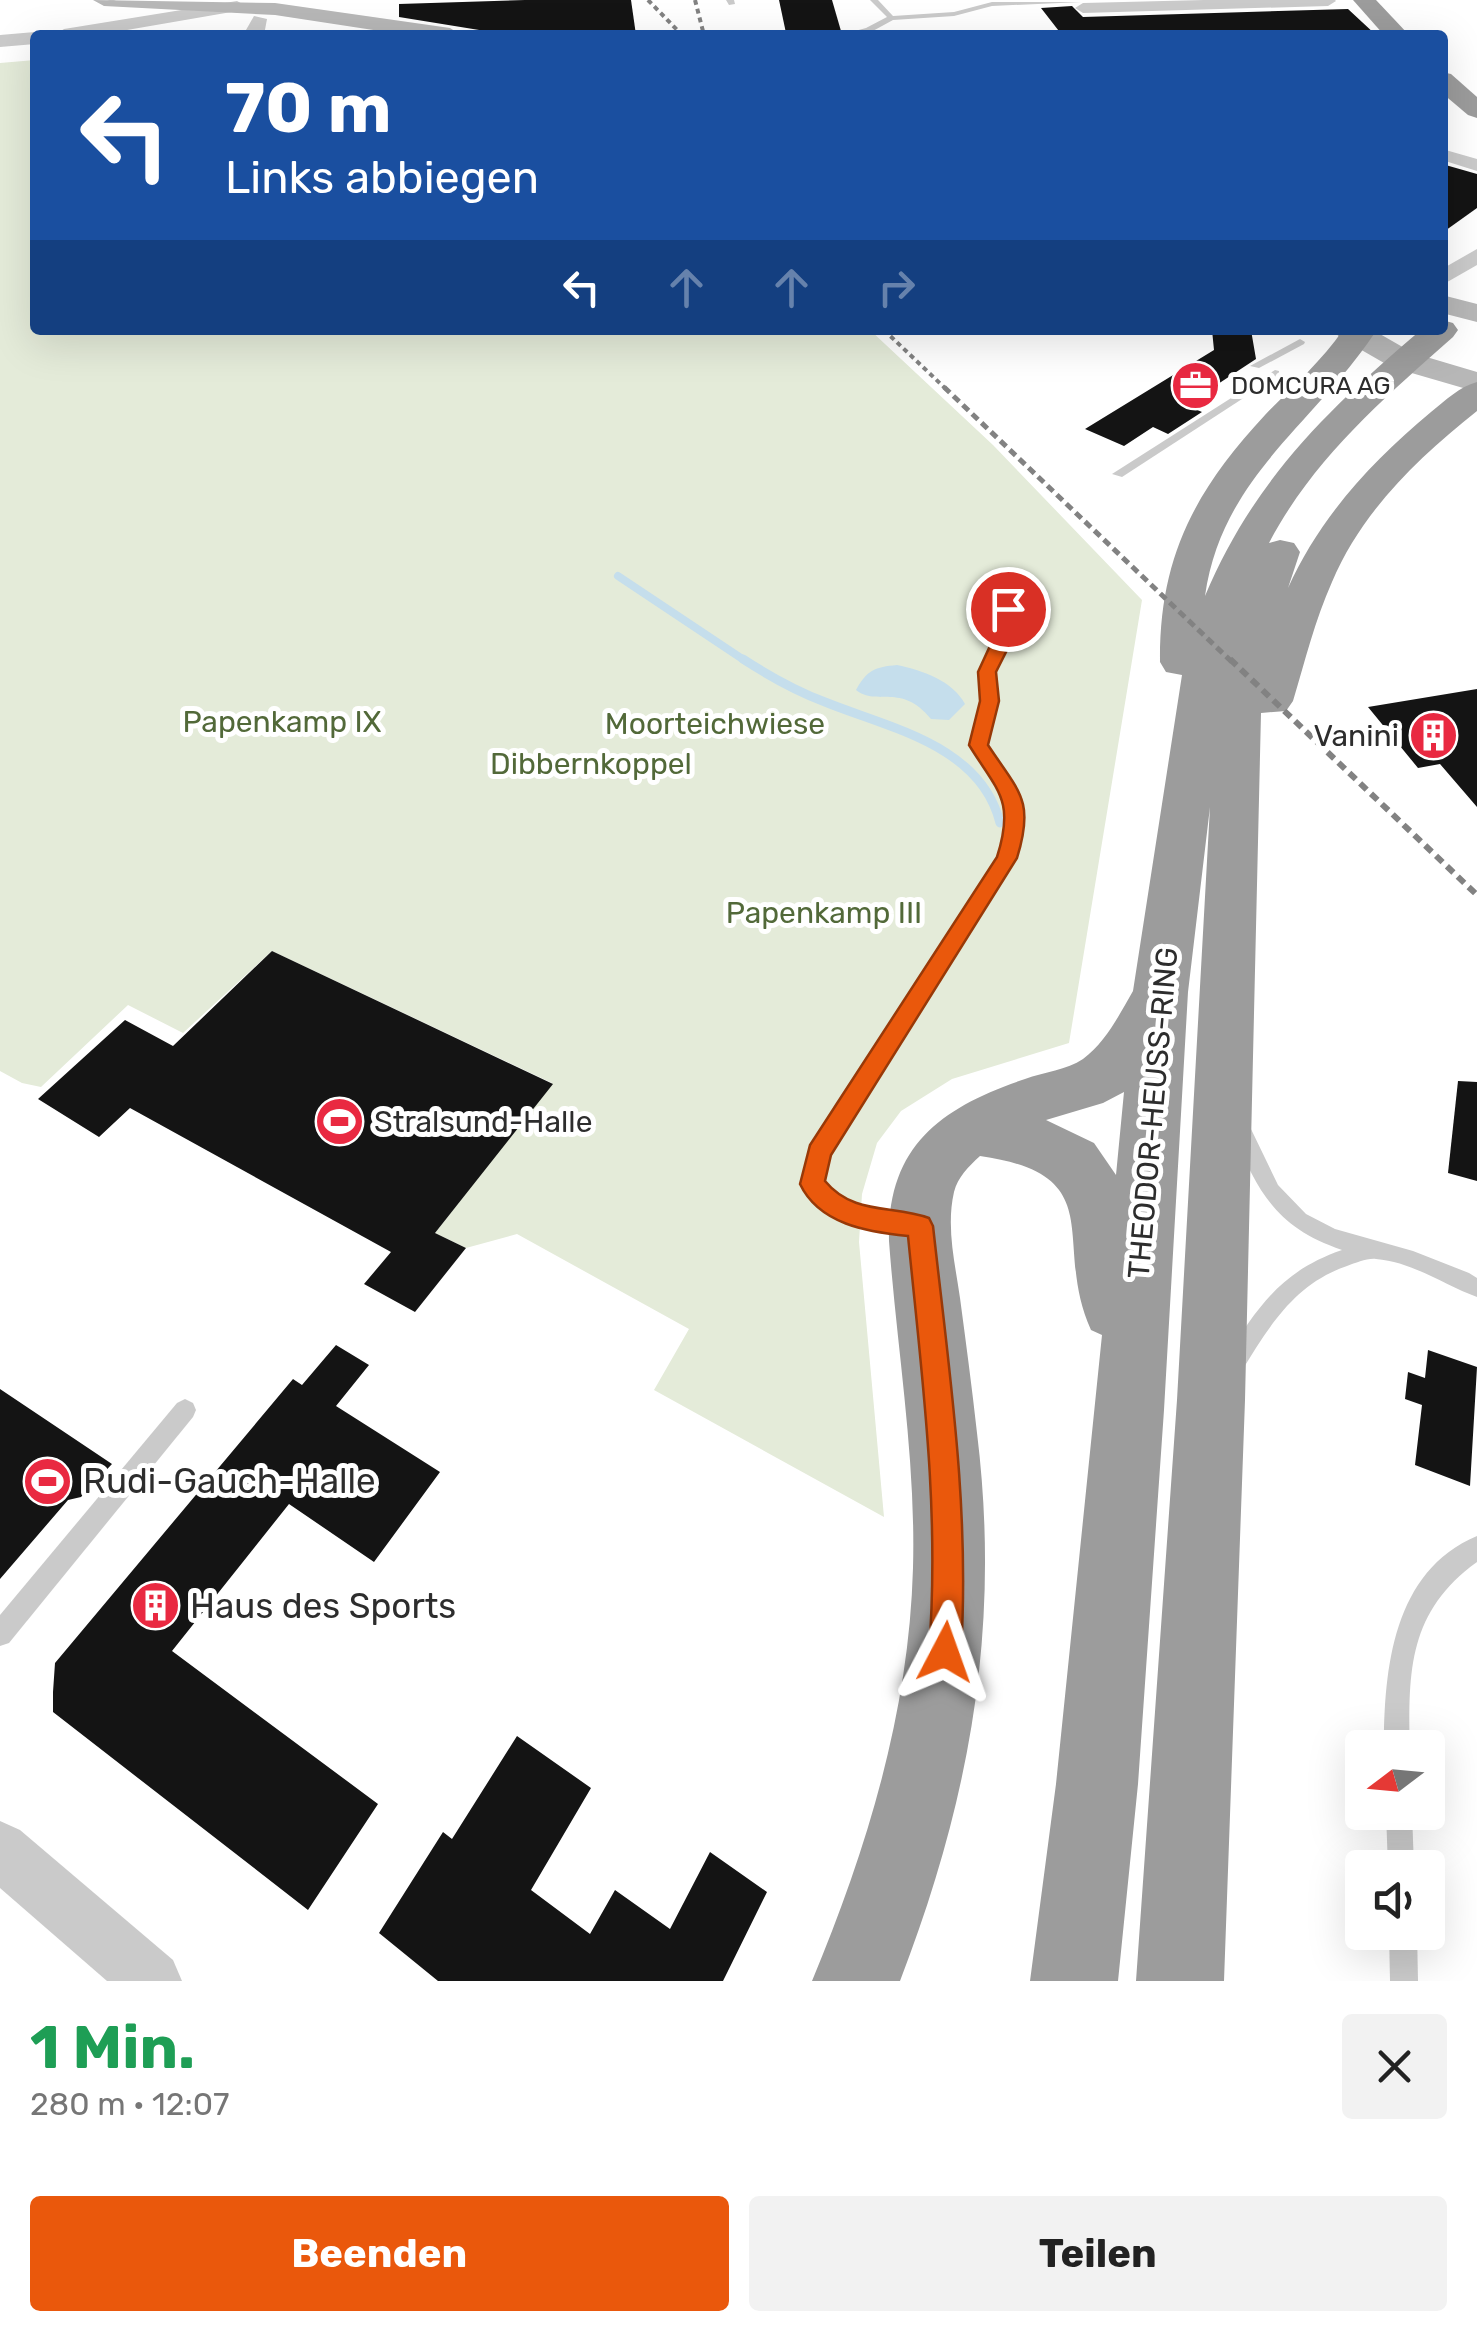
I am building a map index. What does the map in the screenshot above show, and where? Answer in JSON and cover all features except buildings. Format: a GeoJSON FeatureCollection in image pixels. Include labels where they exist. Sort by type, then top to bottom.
{"type":"FeatureCollection","features":[{"type":"Feature","properties":{"kind":"highway"},"geometry":{"type":"LineString","coordinates":[[1376,3],[1393,30]]}},
{"type":"Feature","properties":{"kind":"highway"},"geometry":{"type":"LineString","coordinates":[[1376,3],[1412,30]]}},
{"type":"Feature","properties":{"kind":"highway"},"geometry":{"type":"LineString","coordinates":[[1448,61],[1477,86]]}},
{"type":"Feature","properties":{"kind":"highway"},"geometry":{"type":"LineString","coordinates":[[1448,85],[1477,110]]}},
{"type":"Feature","properties":{"kind":"highway","name":"THEODOR-HEUSS-RING"},"geometry":{"type":"LineString","coordinates":[[1448,325],[1477,300]]}},
{"type":"Feature","properties":{"kind":"highway","name":"THEODOR-HEUSS-RING"},"geometry":{"type":"LineString","coordinates":[[1220,635],[1276,560],[1311,496],[1370,427],[1477,332]]}},
{"type":"Feature","properties":{"kind":"highway"},"geometry":{"type":"LineString","coordinates":[[1362,335],[1233,475],[1195,540],[1220,635],[1309,587],[1330,548],[1384,473],[1471,384]]}},
{"type":"Feature","properties":{"kind":"highway","name":"THEODOR-HEUSS-RING"},"geometry":{"type":"LineString","coordinates":[[1074,1981],[1097,1784],[1130,1410],[1160,992],[1190,767],[1244,548],[1289,474],[1329,430],[1436,335]]}},
{"type":"Feature","properties":{"kind":"highway"},"geometry":{"type":"LineString","coordinates":[[1424,433],[1477,432]]}},
{"type":"Feature","properties":{"kind":"highway","name":"THEODOR-HEUSS-RING"},"geometry":{"type":"LineString","coordinates":[[1180,1981],[1211,1400],[1236,809],[1252,708],[1220,635]]}},
{"type":"Feature","properties":{"kind":"highway"},"geometry":{"type":"LineString","coordinates":[[856,1981],[883,1916],[914,1821],[945,1652],[951,1570],[949,1507],[920,1226],[922,1201],[936,1161],[952,1142],[1010,1109],[1088,1084],[1104,1074],[1134,1038],[1160,992]]}},
{"type":"Feature","properties":{"kind":"highway"},"geometry":{"type":"LineString","coordinates":[[971,1130],[1033,1139],[1061,1150],[1076,1160],[1088,1177],[1101,1224],[1130,1410]]}},
{"type":"Feature","properties":{"kind":"highway"},"geometry":{"type":"LineString","coordinates":[[1185,1899],[1199,1981]]}},
{"type":"Feature","properties":{"kind":"main road"},"geometry":{"type":"LineString","coordinates":[[83,0],[186,14],[228,11]]}},
{"type":"Feature","properties":{"kind":"main road"},"geometry":{"type":"LineString","coordinates":[[109,0],[378,30]]}},
{"type":"Feature","properties":{"kind":"main road"},"geometry":{"type":"LineString","coordinates":[[267,16],[342,0]]}},
{"type":"Feature","properties":{"kind":"main road"},"geometry":{"type":"LineString","coordinates":[[267,16],[402,30]]}},
{"type":"Feature","properties":{"kind":"main road"},"geometry":{"type":"LineString","coordinates":[[1448,306],[1477,313]]}},
{"type":"Feature","properties":{"kind":"main road"},"geometry":{"type":"LineString","coordinates":[[1362,335],[1402,360],[1471,384]]}},
{"type":"Feature","properties":{"kind":"street"},"geometry":{"type":"LineString","coordinates":[[1083,8],[1328,1]]}},
{"type":"Feature","properties":{"kind":"street"},"geometry":{"type":"LineString","coordinates":[[100,30],[228,11]]}},
{"type":"Feature","properties":{"kind":"street"},"geometry":{"type":"LineString","coordinates":[[95,30],[186,14]]}},
{"type":"Feature","properties":{"kind":"street"},"geometry":{"type":"LineString","coordinates":[[0,41],[30,38]]}},
{"type":"Feature","properties":{"kind":"street"},"geometry":{"type":"LineString","coordinates":[[1448,156],[1474,164]]}},
{"type":"Feature","properties":{"kind":"street"},"geometry":{"type":"LineString","coordinates":[[1448,275],[1477,255]]}},
{"type":"Feature","properties":{"kind":"street"},"geometry":{"type":"LineString","coordinates":[[0,1850],[152,1981]]}},
{"type":"Feature","properties":{"kind":"lane"},"geometry":{"type":"LineString","coordinates":[[874,0],[891,18]]}},
{"type":"Feature","properties":{"kind":"lane"},"geometry":{"type":"LineString","coordinates":[[868,30],[891,18],[954,14],[992,4],[1083,8]]}},
{"type":"Feature","properties":{"kind":"lane"},"geometry":{"type":"LineString","coordinates":[[1255,366],[1300,342]]}},
{"type":"Feature","properties":{"kind":"lane"},"geometry":{"type":"LineString","coordinates":[[1118,474],[1275,372]]}},
{"type":"Feature","properties":{"kind":"lane"},"geometry":{"type":"LineString","coordinates":[[920,1226],[882,1222],[831,1207],[812,1184],[813,1169],[819,1152],[862,1082],[1007,858],[1018,824],[1012,796],[978,745],[989,701],[987,672],[1008,609]]}},
{"type":"Feature","properties":{"kind":"lane"},"geometry":{"type":"LineString","coordinates":[[1225,1092],[1260,1174],[1284,1207],[1322,1234],[1367,1250],[1408,1258],[1477,1288]]}},
{"type":"Feature","properties":{"kind":"lane"},"geometry":{"type":"LineString","coordinates":[[1211,1400],[1275,1300],[1292,1282],[1327,1262],[1367,1250]]}},
{"type":"Feature","properties":{"kind":"lane"},"geometry":{"type":"LineString","coordinates":[[0,1634],[186,1410]]}},
{"type":"Feature","properties":{"kind":"lane"},"geometry":{"type":"LineString","coordinates":[[1397,1730],[1399,1656],[1408,1625],[1429,1588],[1459,1559],[1477,1548]]}},
{"type":"Feature","properties":{"kind":"lane"},"geometry":{"type":"LineString","coordinates":[[1403,1950],[1404,1981]]}},
{"type":"Feature","properties":{"kind":"green space","name":"Moorteichwiese"},"geometry":{"type":"Polygon","coordinates":[[[30,60],[30,335],[875,335],[993,445],[1142,600],[1069,1043],[952,1079],[901,1111],[877,1143],[862,1194],[859,1242],[884,1517],[654,1390],[689,1329],[517,1234],[466,1248],[435,1233],[552,1083],[272,951],[183,1033],[128,1005],[41,1087],[22,1083],[0,1071],[0,63],[30,60]]]}},
{"type":"Feature","properties":{"kind":"water"},"geometry":{"type":"Polygon","coordinates":[[[897,665],[936,678],[953,689],[965,704],[949,720],[931,719],[910,701],[864,695],[856,690],[872,671],[897,665]]]}},
{"type":"Feature","properties":{"kind":"waterway"},"geometry":{"type":"LineString","coordinates":[[618,576],[747,662]]}},
{"type":"Feature","properties":{"kind":"waterway"},"geometry":{"type":"LineString","coordinates":[[743,659],[804,693],[903,731],[953,757],[990,796],[1000,823]]}},
{"type":"Feature","properties":{"kind":"railway"},"geometry":{"type":"LineString","coordinates":[[648,0],[677,30]]}},
{"type":"Feature","properties":{"kind":"railway"},"geometry":{"type":"LineString","coordinates":[[695,0],[703,30]]}},
{"type":"Feature","properties":{"kind":"railway"},"geometry":{"type":"LineString","coordinates":[[889,335],[946,389]]}},
{"type":"Feature","properties":{"kind":"railway"},"geometry":{"type":"LineString","coordinates":[[944,387],[1232,662]]}},
{"type":"Feature","properties":{"kind":"railway"},"geometry":{"type":"LineString","coordinates":[[1230,659],[1477,895]]}},
{"type":"Feature","properties":{"kind":"place","name":"DOMCURA AG"},"geometry":{"type":"Point","coordinates":[1196,385]}},
{"type":"Feature","properties":{"kind":"place","name":"Vanini"},"geometry":{"type":"Point","coordinates":[1434,736]}},
{"type":"Feature","properties":{"kind":"place","name":"Stralsund-Halle"},"geometry":{"type":"Point","coordinates":[339,1122]}},
{"type":"Feature","properties":{"kind":"place","name":"Rudi-Gauch-Halle"},"geometry":{"type":"Point","coordinates":[48,1481]}},
{"type":"Feature","properties":{"kind":"place","name":"Haus des Sports"},"geometry":{"type":"Point","coordinates":[155,1606]}},
{"type":"Feature","properties":{"kind":"route"},"geometry":{"type":"LineString","coordinates":[[945,1652],[951,1570],[949,1507],[920,1226],[882,1222],[831,1207],[812,1184],[819,1152],[1007,858],[1018,824],[1012,796],[978,745],[989,701],[987,672],[1008,609]]}},
{"type":"Feature","properties":{"kind":"park label","name":"Papenkamp IX"},"geometry":{"type":"Point","coordinates":[282,722]}},
{"type":"Feature","properties":{"kind":"park label","name":"Dibbernkoppel"},"geometry":{"type":"Point","coordinates":[591,764]}},
{"type":"Feature","properties":{"kind":"park label","name":"Papenkamp III"},"geometry":{"type":"Point","coordinates":[824,913]}}]}
